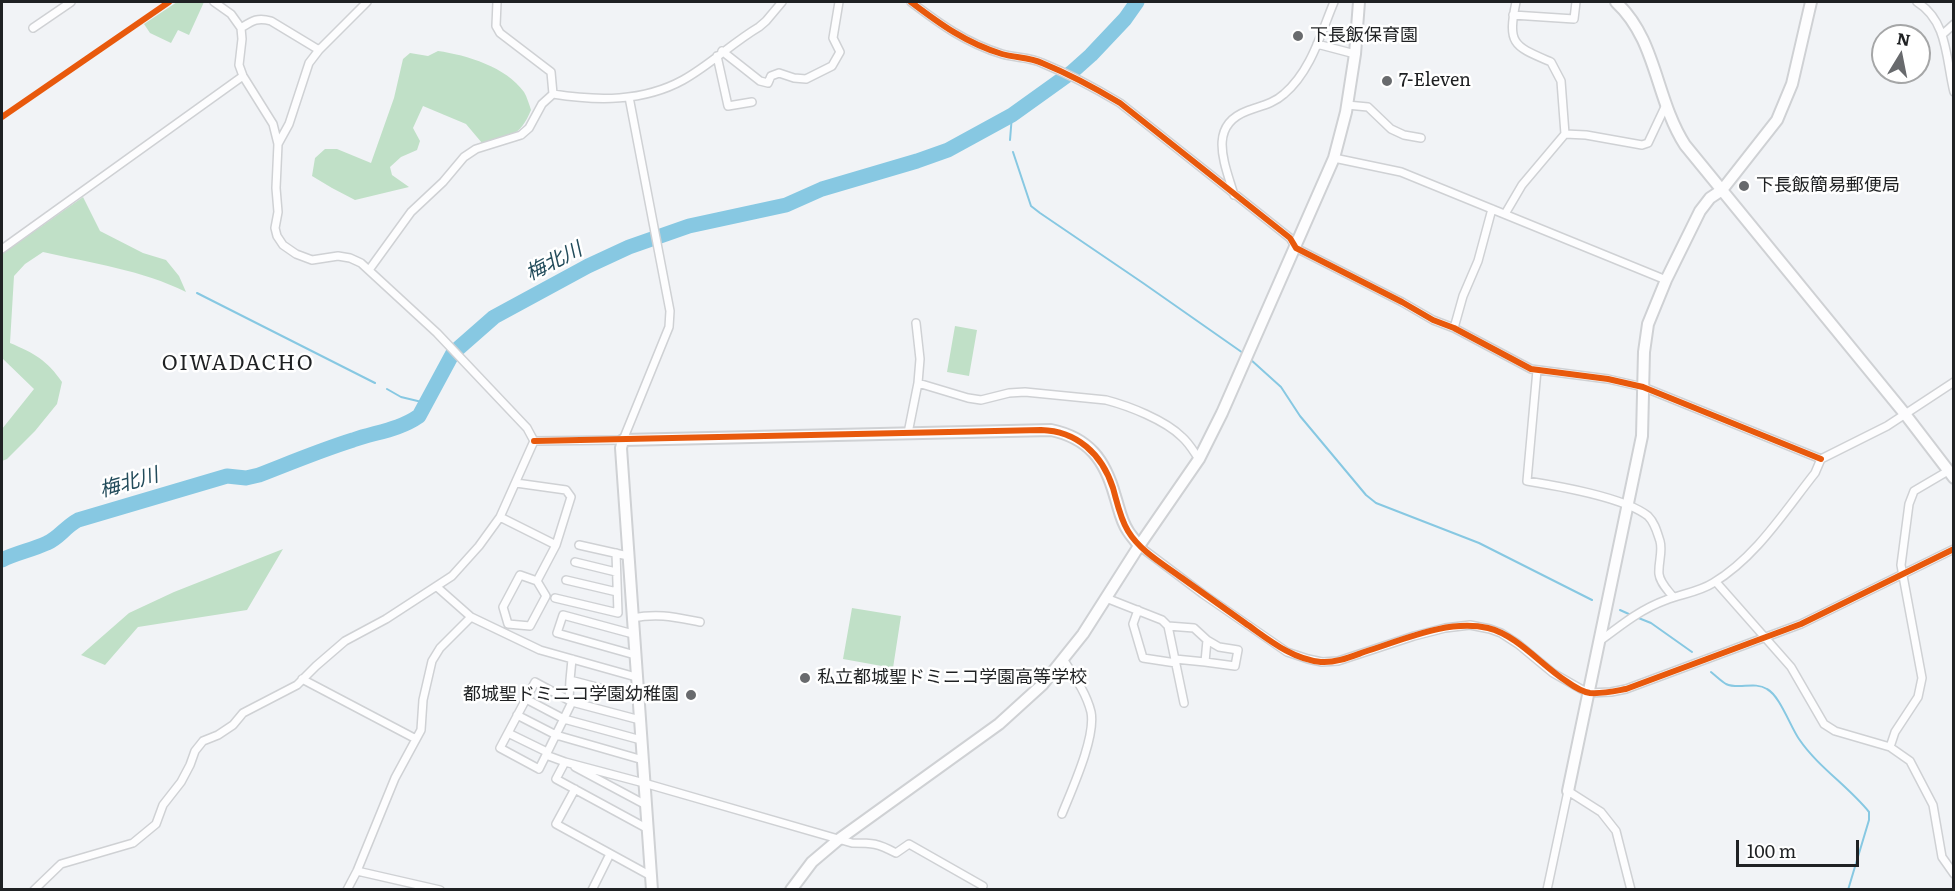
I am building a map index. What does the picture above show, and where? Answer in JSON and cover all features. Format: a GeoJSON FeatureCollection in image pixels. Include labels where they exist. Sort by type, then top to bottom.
{"type":"FeatureCollection","features":[{"type":"Feature","properties":{"kind":"street"},"geometry":{"type":"LineString","coordinates":[[33,28],[71,2]]}},
{"type":"Feature","properties":{"kind":"street"},"geometry":{"type":"LineString","coordinates":[[214,2],[231,14],[240,28],[242,39],[239,65],[243,76],[273,124],[279,144],[276,188],[278,212],[275,228],[283,245],[312,261],[338,255],[361,263],[437,333],[527,428],[534,441]]}},
{"type":"Feature","properties":{"kind":"street"},"geometry":{"type":"LineString","coordinates":[[279,144],[289,124],[305,72],[319,50],[367,2]]}},
{"type":"Feature","properties":{"kind":"street"},"geometry":{"type":"LineString","coordinates":[[497,2],[496,26],[500,33],[552,72],[553,94]]}},
{"type":"Feature","properties":{"kind":"street"},"geometry":{"type":"LineString","coordinates":[[553,94],[576,98],[628,98],[662,90],[684,80],[766,21],[782,2]]}},
{"type":"Feature","properties":{"kind":"street"},"geometry":{"type":"LineString","coordinates":[[720,54],[760,81],[768,83],[771,76],[779,73],[806,79],[832,66],[840,52],[833,38],[838,2]]}},
{"type":"Feature","properties":{"kind":"street"},"geometry":{"type":"LineString","coordinates":[[911,2],[947,29],[974,43],[1003,54],[1045,64],[1120,103],[1290,238],[1296,248],[1433,320],[1454,328],[1531,369],[1608,379],[1643,387],[1821,459]]}},
{"type":"Feature","properties":{"kind":"street"},"geometry":{"type":"LineString","coordinates":[[1234,195],[1221,143],[1224,132],[1230,121],[1238,115],[1269,105],[1283,95],[1303,72],[1334,2]]}},
{"type":"Feature","properties":{"kind":"street"},"geometry":{"type":"LineString","coordinates":[[791,890],[812,862],[838,840],[999,724],[1043,684],[1083,634],[1139,546],[1199,459],[1215,430],[1334,158],[1347,105],[1355,54],[1359,2]]}},
{"type":"Feature","properties":{"kind":"street"},"geometry":{"type":"LineString","coordinates":[[1505,214],[1522,185],[1565,134],[1561,81],[1551,62],[1532,55],[1518,46],[1513,38],[1515,2]]}},
{"type":"Feature","properties":{"kind":"street"},"geometry":{"type":"LineString","coordinates":[[1513,15],[1574,19],[1576,2]]}},
{"type":"Feature","properties":{"kind":"street"},"geometry":{"type":"LineString","coordinates":[[1616,2],[1630,15],[1645,42],[1665,107],[1685,145],[1905,414],[1951,474],[1914,491],[1909,504],[1901,565],[1922,678],[1918,697],[1895,732],[1890,747]]}},
{"type":"Feature","properties":{"kind":"street"},"geometry":{"type":"LineString","coordinates":[[1547,890],[1642,436],[1645,338],[1666,279],[1700,211],[1710,198],[1722,190],[1777,120],[1792,84],[1811,2]]}},
{"type":"Feature","properties":{"kind":"street"},"geometry":{"type":"LineString","coordinates":[[1917,2],[1948,29],[1953,92]]}},
{"type":"Feature","properties":{"kind":"street"},"geometry":{"type":"LineString","coordinates":[[240,28],[256,18],[271,21],[319,50]]}},
{"type":"Feature","properties":{"kind":"street"},"geometry":{"type":"LineString","coordinates":[[1317,44],[1355,54]]}},
{"type":"Feature","properties":{"kind":"street"},"geometry":{"type":"LineString","coordinates":[[720,54],[728,106],[752,102]]}},
{"type":"Feature","properties":{"kind":"street"},"geometry":{"type":"LineString","coordinates":[[2,249],[243,76]]}},
{"type":"Feature","properties":{"kind":"street"},"geometry":{"type":"LineString","coordinates":[[369,270],[411,212],[443,182],[464,158],[476,149],[521,135],[529,128],[542,104],[553,94]]}},
{"type":"Feature","properties":{"kind":"street"},"geometry":{"type":"LineString","coordinates":[[628,98],[671,320],[621,448],[652,890]]}},
{"type":"Feature","properties":{"kind":"street"},"geometry":{"type":"LineString","coordinates":[[1347,105],[1368,108],[1391,129],[1404,135],[1421,138]]}},
{"type":"Feature","properties":{"kind":"street"},"geometry":{"type":"LineString","coordinates":[[1565,134],[1586,135],[1642,145],[1648,143],[1665,107]]}},
{"type":"Feature","properties":{"kind":"street"},"geometry":{"type":"LineString","coordinates":[[1334,158],[1401,171],[1666,279]]}},
{"type":"Feature","properties":{"kind":"street"},"geometry":{"type":"LineString","coordinates":[[1454,328],[1463,296],[1478,261],[1492,209]]}},
{"type":"Feature","properties":{"kind":"street"},"geometry":{"type":"LineString","coordinates":[[908,433],[918,383],[920,359],[916,323]]}},
{"type":"Feature","properties":{"kind":"street"},"geometry":{"type":"LineString","coordinates":[[1537,370],[1527,481],[1572,488],[1628,506],[1648,517],[1656,527],[1661,546],[1659,573],[1661,581],[1673,597]]}},
{"type":"Feature","properties":{"kind":"street"},"geometry":{"type":"LineString","coordinates":[[1600,641],[1642,611],[1716,582],[1757,547],[1815,473],[1821,459],[1887,426],[1953,382]]}},
{"type":"Feature","properties":{"kind":"street"},"geometry":{"type":"LineString","coordinates":[[918,383],[981,400],[1009,393],[1025,392],[1112,401],[1169,426],[1183,438],[1199,459]]}},
{"type":"Feature","properties":{"kind":"street"},"geometry":{"type":"LineString","coordinates":[[534,441],[1051,430],[1072,437],[1090,449],[1105,468],[1127,530],[1139,546],[1287,652],[1322,662],[1338,661],[1414,636],[1445,628],[1470,625],[1501,633],[1553,673],[1588,693],[1626,689],[1766,638],[1801,624],[1953,549]]}},
{"type":"Feature","properties":{"kind":"street"},"geometry":{"type":"LineString","coordinates":[[34,890],[61,864],[133,843],[141,837],[156,824],[163,804],[181,782],[202,741],[234,725],[243,713],[297,685],[345,641],[452,576],[469,559],[500,517],[534,441]]}},
{"type":"Feature","properties":{"kind":"street"},"geometry":{"type":"LineString","coordinates":[[516,483],[566,490],[571,497],[556,545],[537,581]]}},
{"type":"Feature","properties":{"kind":"street"},"geometry":{"type":"LineString","coordinates":[[500,517],[556,545]]}},
{"type":"Feature","properties":{"kind":"street"},"geometry":{"type":"LineString","coordinates":[[579,544],[628,556]]}},
{"type":"Feature","properties":{"kind":"street"},"geometry":{"type":"LineString","coordinates":[[555,598],[618,613],[616,553]]}},
{"type":"Feature","properties":{"kind":"street"},"geometry":{"type":"LineString","coordinates":[[575,562],[616,572]]}},
{"type":"Feature","properties":{"kind":"street"},"geometry":{"type":"LineString","coordinates":[[520,575],[537,581],[546,596],[530,626],[508,624],[503,607],[520,575]]}},
{"type":"Feature","properties":{"kind":"street"},"geometry":{"type":"LineString","coordinates":[[566,580],[617,592]]}},
{"type":"Feature","properties":{"kind":"street"},"geometry":{"type":"LineString","coordinates":[[1716,582],[1791,667],[1824,724],[1835,731],[1890,747],[1910,761],[1933,805],[1942,856],[1953,874]]}},
{"type":"Feature","properties":{"kind":"street"},"geometry":{"type":"LineString","coordinates":[[437,587],[471,617],[540,650],[636,678]]}},
{"type":"Feature","properties":{"kind":"street"},"geometry":{"type":"LineString","coordinates":[[1106,598],[1162,620],[1168,626],[1184,703]]}},
{"type":"Feature","properties":{"kind":"street"},"geometry":{"type":"LineString","coordinates":[[1138,610],[1133,624],[1143,658],[1235,666],[1238,650],[1219,647],[1194,628],[1168,626]]}},
{"type":"Feature","properties":{"kind":"street"},"geometry":{"type":"LineString","coordinates":[[633,634],[563,615],[557,633],[635,655]]}},
{"type":"Feature","properties":{"kind":"street"},"geometry":{"type":"LineString","coordinates":[[632,618],[666,615],[700,622]]}},
{"type":"Feature","properties":{"kind":"street"},"geometry":{"type":"LineString","coordinates":[[347,890],[395,778],[416,740],[423,721],[423,700],[432,661],[440,648],[471,617]]}},
{"type":"Feature","properties":{"kind":"street"},"geometry":{"type":"LineString","coordinates":[[1205,662],[1207,640]]}},
{"type":"Feature","properties":{"kind":"street"},"geometry":{"type":"LineString","coordinates":[[572,659],[570,701],[539,768],[500,748],[535,682],[570,701],[640,720]]}},
{"type":"Feature","properties":{"kind":"street"},"geometry":{"type":"LineString","coordinates":[[1062,814],[1088,744],[1091,726],[1091,713],[1082,687],[1063,659]]}},
{"type":"Feature","properties":{"kind":"street"},"geometry":{"type":"LineString","coordinates":[[302,679],[416,740]]}},
{"type":"Feature","properties":{"kind":"street"},"geometry":{"type":"LineString","coordinates":[[570,680],[638,698]]}},
{"type":"Feature","properties":{"kind":"street"},"geometry":{"type":"LineString","coordinates":[[526,699],[564,718],[641,740]]}},
{"type":"Feature","properties":{"kind":"street"},"geometry":{"type":"LineString","coordinates":[[517,716],[556,735],[643,760]]}},
{"type":"Feature","properties":{"kind":"street"},"geometry":{"type":"LineString","coordinates":[[508,733],[646,805]]}},
{"type":"Feature","properties":{"kind":"street"},"geometry":{"type":"LineString","coordinates":[[565,762],[838,840],[878,844],[896,853],[909,844],[983,886]]}},
{"type":"Feature","properties":{"kind":"street"},"geometry":{"type":"LineString","coordinates":[[565,762],[556,779],[648,829]]}},
{"type":"Feature","properties":{"kind":"street"},"geometry":{"type":"LineString","coordinates":[[575,789],[556,824],[651,876]]}},
{"type":"Feature","properties":{"kind":"street"},"geometry":{"type":"LineString","coordinates":[[1568,791],[1600,812],[1611,823],[1618,838],[1631,890]]}},
{"type":"Feature","properties":{"kind":"street"},"geometry":{"type":"LineString","coordinates":[[591,890],[610,854]]}},
{"type":"Feature","properties":{"kind":"street"},"geometry":{"type":"LineString","coordinates":[[357,871],[440,890]]}},
{"type":"Feature","properties":{"kind":"green space"},"geometry":{"type":"Polygon","coordinates":[[[177,2],[204,2],[189,35],[178,30],[171,43],[150,33],[144,24],[177,2]]]}},
{"type":"Feature","properties":{"kind":"green space"},"geometry":{"type":"Polygon","coordinates":[[[438,51],[473,59],[497,69],[516,83],[525,94],[531,110],[518,131],[506,137],[482,143],[466,124],[423,106],[413,128],[420,141],[417,150],[401,157],[390,167],[392,175],[409,187],[355,200],[312,176],[315,158],[325,149],[337,149],[371,163],[394,98],[403,59],[410,53],[428,56],[438,51]]]}},
{"type":"Feature","properties":{"kind":"green space"},"geometry":{"type":"Polygon","coordinates":[[[83,197],[100,231],[143,253],[166,260],[179,276],[186,292],[152,278],[43,252],[25,264],[14,276],[10,343],[39,358],[62,382],[57,404],[35,431],[7,459],[2,461],[2,429],[34,389],[2,358],[2,254],[83,197]]]}},
{"type":"Feature","properties":{"kind":"green space"},"geometry":{"type":"Polygon","coordinates":[[[955,326],[977,330],[969,376],[947,372],[955,326]]]}},
{"type":"Feature","properties":{"kind":"green space"},"geometry":{"type":"Polygon","coordinates":[[[283,549],[247,610],[138,627],[105,665],[81,655],[129,613],[174,592],[283,549]]]}},
{"type":"Feature","properties":{"kind":"green space"},"geometry":{"type":"Polygon","coordinates":[[[852,608],[901,616],[893,668],[843,659],[852,608]]]}},
{"type":"Feature","properties":{"kind":"waterway","name":"梅北川"},"geometry":{"type":"LineString","coordinates":[[2,560],[51,541],[78,520],[227,476],[246,478],[259,475],[329,448],[411,421],[419,416],[453,353],[494,317],[588,266],[629,247],[689,226],[786,205],[822,189],[948,150],[1012,115],[1072,72],[1125,19],[1137,2]]}},
{"type":"Feature","properties":{"kind":"waterway"},"geometry":{"type":"LineString","coordinates":[[1010,140],[1012,115]]}},
{"type":"Feature","properties":{"kind":"waterway"},"geometry":{"type":"LineString","coordinates":[[1013,152],[1031,206],[1243,353]]}},
{"type":"Feature","properties":{"kind":"waterway"},"geometry":{"type":"LineString","coordinates":[[197,293],[375,383]]}},
{"type":"Feature","properties":{"kind":"waterway"},"geometry":{"type":"LineString","coordinates":[[1250,359],[1281,387],[1300,416],[1366,495],[1376,503],[1479,543],[1592,600]]}},
{"type":"Feature","properties":{"kind":"waterway"},"geometry":{"type":"LineString","coordinates":[[387,389],[401,397],[426,403]]}},
{"type":"Feature","properties":{"kind":"waterway"},"geometry":{"type":"LineString","coordinates":[[1620,610],[1631,615]]}},
{"type":"Feature","properties":{"kind":"waterway"},"geometry":{"type":"LineString","coordinates":[[1636,617],[1651,623],[1692,652]]}},
{"type":"Feature","properties":{"kind":"waterway"},"geometry":{"type":"LineString","coordinates":[[1711,672],[1731,686],[1757,686],[1772,693],[1807,749],[1869,812],[1869,820],[1848,890]]}},
{"type":"Feature","properties":{"kind":"cycle path"},"geometry":{"type":"LineString","coordinates":[[2,117],[169,2]]}},
{"type":"Feature","properties":{"kind":"cycle path"},"geometry":{"type":"LineString","coordinates":[[911,2],[965,39],[1002,54],[1037,61],[1120,103],[1290,238],[1296,248],[1433,320],[1454,328],[1531,369],[1608,379],[1643,387],[1821,459]]}},
{"type":"Feature","properties":{"kind":"cycle path"},"geometry":{"type":"LineString","coordinates":[[534,441],[1054,431],[1077,440],[1095,455],[1108,476],[1125,526],[1145,551],[1290,653],[1310,660],[1332,662],[1441,628],[1457,626],[1488,628],[1509,637],[1569,683],[1590,693],[1626,689],[1801,624],[1954,549]]}},
{"type":"Feature","properties":{"kind":"place","name":"下長飯保育園"},"geometry":{"type":"Point","coordinates":[1298,36]}},
{"type":"Feature","properties":{"kind":"place","name":"7-Eleven"},"geometry":{"type":"Point","coordinates":[1387,81]}},
{"type":"Feature","properties":{"kind":"place","name":"下長飯簡易郵便局"},"geometry":{"type":"Point","coordinates":[1744,186]}},
{"type":"Feature","properties":{"kind":"place","name":"私立都城聖ドミニコ学園高等学校"},"geometry":{"type":"Point","coordinates":[805,678]}},
{"type":"Feature","properties":{"kind":"place","name":"都城聖ドミニコ学園幼稚園"},"geometry":{"type":"Point","coordinates":[691,695]}},
{"type":"Feature","properties":{"kind":"district","name":"OIWADACHO"},"geometry":{"type":"Point","coordinates":[238,364]}}]}
